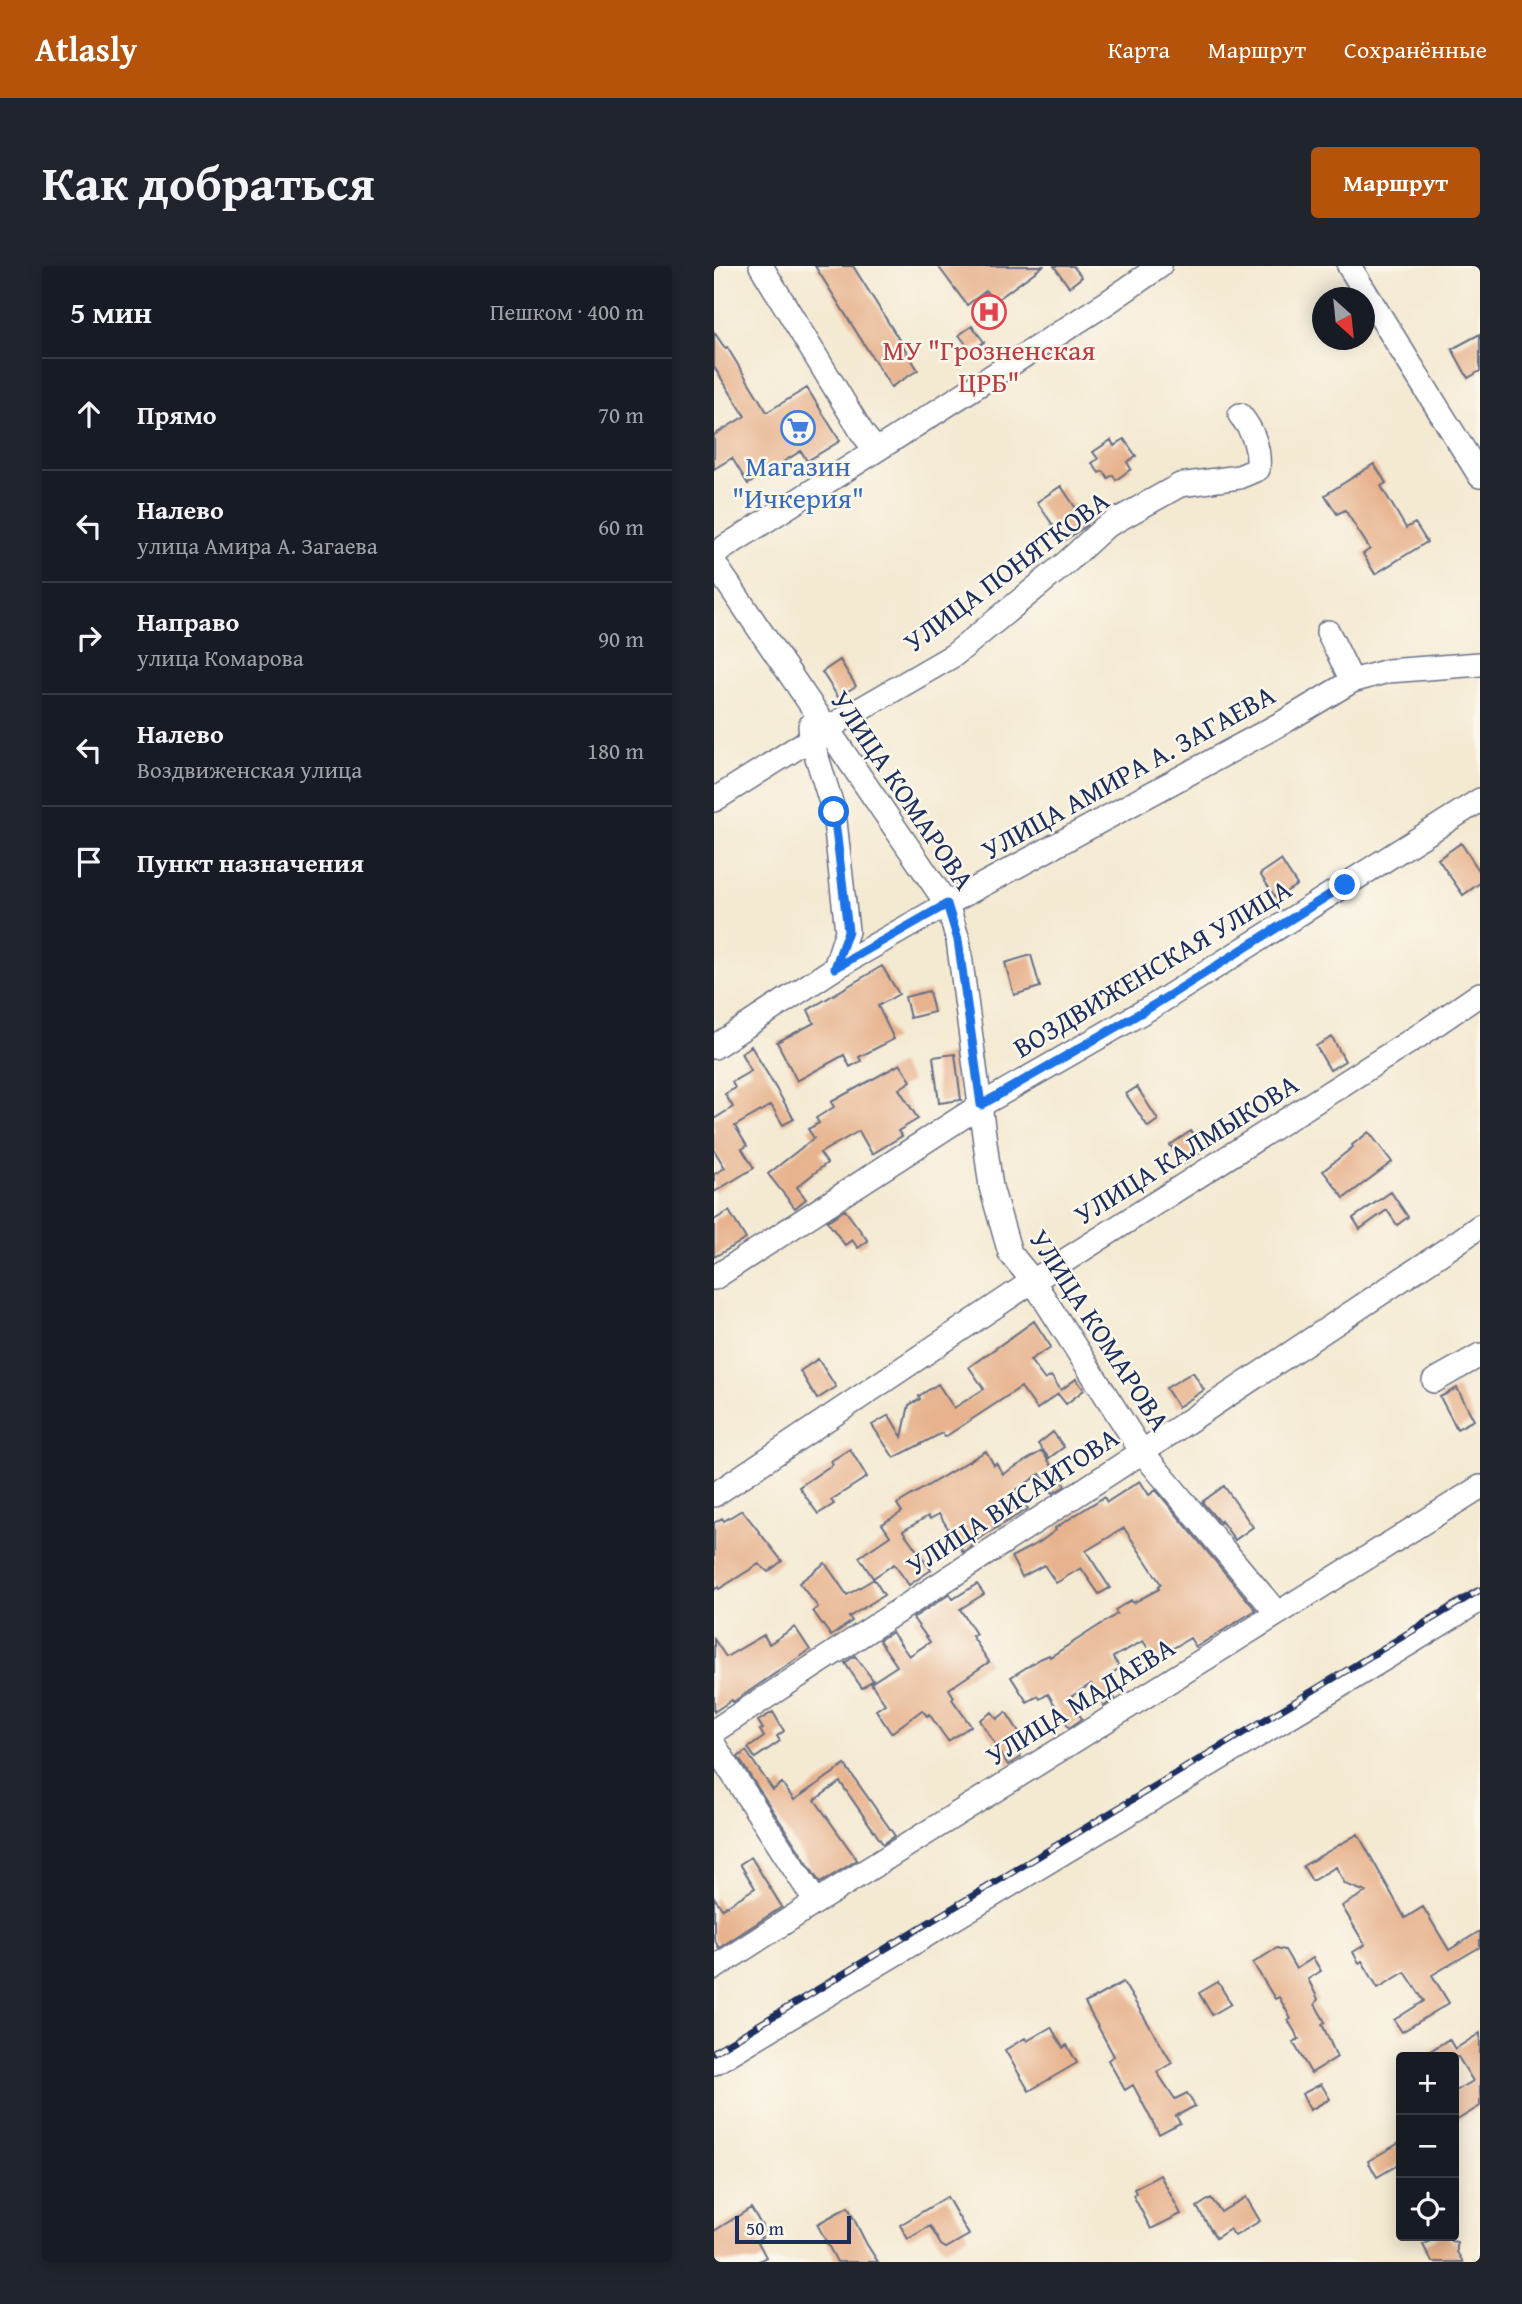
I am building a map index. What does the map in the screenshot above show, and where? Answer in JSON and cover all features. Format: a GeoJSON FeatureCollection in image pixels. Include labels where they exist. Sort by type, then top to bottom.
{"type":"FeatureCollection","features":[{"type":"Feature","properties":{"kind":"street"},"geometry":{"type":"LineString","coordinates":[[761,266],[863,435],[876,450]]}},
{"type":"Feature","properties":{"kind":"street"},"geometry":{"type":"LineString","coordinates":[[714,554],[1160,266]]}},
{"type":"Feature","properties":{"kind":"street"},"geometry":{"type":"LineString","coordinates":[[1349,266],[1480,476]]}},
{"type":"Feature","properties":{"kind":"street","name":"УЛИЦА ПОНЯТКОВА"},"geometry":{"type":"LineString","coordinates":[[714,800],[819,733],[954,655],[1067,562],[1105,527],[1180,485],[1239,477],[1258,469],[1259,456],[1250,426],[1240,415]]}},
{"type":"Feature","properties":{"kind":"street","name":"УЛИЦА КОМАРОВА"},"geometry":{"type":"LineString","coordinates":[[714,563],[808,700],[819,733],[947,904],[958,940],[991,1187],[1010,1253],[1032,1281],[1142,1452],[1277,1613]]}},
{"type":"Feature","properties":{"kind":"street"},"geometry":{"type":"LineString","coordinates":[[1328,632],[1352,681]]}},
{"type":"Feature","properties":{"kind":"street","name":"УЛИЦА АМИРА А. ЗАГАЕВА"},"geometry":{"type":"LineString","coordinates":[[714,1047],[835,968],[947,904],[1282,723],[1352,681],[1388,671],[1480,664]]}},
{"type":"Feature","properties":{"kind":"street"},"geometry":{"type":"LineString","coordinates":[[819,733],[834,812],[848,931],[835,968]]}},
{"type":"Feature","properties":{"kind":"street","name":"ВОЗДВИЖЕНСКАЯ УЛИЦА"},"geometry":{"type":"LineString","coordinates":[[714,1278],[981,1105],[1154,1005],[1480,800]]}},
{"type":"Feature","properties":{"kind":"street","name":"УЛИЦА КАЛМЫКОВА"},"geometry":{"type":"LineString","coordinates":[[714,1495],[1032,1281],[1420,1035],[1480,994]]}},
{"type":"Feature","properties":{"kind":"street","name":"УЛИЦА ВИСАИТОВА"},"geometry":{"type":"LineString","coordinates":[[714,1731],[1142,1452],[1480,1226]]}},
{"type":"Feature","properties":{"kind":"street"},"geometry":{"type":"LineString","coordinates":[[1434,1381],[1480,1355]]}},
{"type":"Feature","properties":{"kind":"street","name":"УЛИЦА МАДАЕВА"},"geometry":{"type":"LineString","coordinates":[[714,1968],[1480,1487]]}},
{"type":"Feature","properties":{"kind":"street"},"geometry":{"type":"LineString","coordinates":[[714,2063],[1480,1600]]}},
{"type":"Feature","properties":{"kind":"street"},"geometry":{"type":"LineString","coordinates":[[714,1745],[816,1902]]}},
{"type":"Feature","properties":{"kind":"building"},"geometry":{"type":"Polygon","coordinates":[[[815,266],[853,266],[918,370],[891,387],[815,266]]]}},
{"type":"Feature","properties":{"kind":"building"},"geometry":{"type":"Polygon","coordinates":[[[938,266],[1043,266],[994,302],[986,291],[967,305],[938,266]]]}},
{"type":"Feature","properties":{"kind":"building"},"geometry":{"type":"Polygon","coordinates":[[[1054,266],[1073,266],[1082,277],[1069,287],[1054,266]]]}},
{"type":"Feature","properties":{"kind":"building"},"geometry":{"type":"Polygon","coordinates":[[[972,326],[984,342],[971,351],[959,335],[972,326]]]}},
{"type":"Feature","properties":{"kind":"building"},"geometry":{"type":"Polygon","coordinates":[[[714,332],[725,348],[727,347],[767,412],[807,388],[840,441],[807,461],[801,451],[748,484],[732,458],[714,469],[714,435],[745,416],[714,367],[714,332]]]}},
{"type":"Feature","properties":{"kind":"building"},"geometry":{"type":"Polygon","coordinates":[[[1480,334],[1480,371],[1468,378],[1452,349],[1480,334]]]}},
{"type":"Feature","properties":{"kind":"building"},"geometry":{"type":"Polygon","coordinates":[[[1124,439],[1136,456],[1127,462],[1131,469],[1116,480],[1113,475],[1108,478],[1103,471],[1099,473],[1092,463],[1098,459],[1093,452],[1111,440],[1114,446],[1124,439]]]}},
{"type":"Feature","properties":{"kind":"building"},"geometry":{"type":"Polygon","coordinates":[[[1374,464],[1386,483],[1381,486],[1406,528],[1415,523],[1427,542],[1375,574],[1363,554],[1370,549],[1345,510],[1337,514],[1325,495],[1374,464]]]}},
{"type":"Feature","properties":{"kind":"building"},"geometry":{"type":"Polygon","coordinates":[[[1061,486],[1087,525],[1064,541],[1037,502],[1061,486]]]}},
{"type":"Feature","properties":{"kind":"building"},"geometry":{"type":"Polygon","coordinates":[[[840,660],[856,686],[838,697],[822,672],[840,660]]]}},
{"type":"Feature","properties":{"kind":"building"},"geometry":{"type":"Polygon","coordinates":[[[1461,843],[1480,872],[1480,883],[1463,895],[1438,859],[1461,843]]]}},
{"type":"Feature","properties":{"kind":"building"},"geometry":{"type":"Polygon","coordinates":[[[1281,860],[1297,885],[1276,898],[1260,874],[1281,860]]]}},
{"type":"Feature","properties":{"kind":"building"},"geometry":{"type":"Polygon","coordinates":[[[1031,955],[1040,987],[1014,995],[1005,963],[1031,955]]]}},
{"type":"Feature","properties":{"kind":"building"},"geometry":{"type":"Polygon","coordinates":[[[882,966],[899,994],[878,1006],[894,1039],[859,1057],[861,1061],[850,1067],[844,1055],[797,1081],[777,1042],[814,1023],[808,1010],[882,966]]]}},
{"type":"Feature","properties":{"kind":"building"},"geometry":{"type":"Polygon","coordinates":[[[929,991],[934,1012],[910,1018],[905,997],[929,991]]]}},
{"type":"Feature","properties":{"kind":"building"},"geometry":{"type":"Polygon","coordinates":[[[1332,1037],[1345,1061],[1330,1070],[1316,1046],[1332,1037]]]}},
{"type":"Feature","properties":{"kind":"building"},"geometry":{"type":"Polygon","coordinates":[[[751,1046],[794,1119],[783,1125],[771,1105],[735,1126],[747,1146],[742,1149],[754,1168],[714,1192],[714,1174],[725,1168],[714,1150],[714,1119],[733,1107],[725,1094],[735,1088],[732,1082],[751,1071],[741,1053],[751,1046]]]}},
{"type":"Feature","properties":{"kind":"building"},"geometry":{"type":"Polygon","coordinates":[[[955,1054],[961,1100],[939,1103],[933,1057],[955,1054]]]}},
{"type":"Feature","properties":{"kind":"building"},"geometry":{"type":"Polygon","coordinates":[[[900,1064],[911,1081],[899,1089],[918,1119],[898,1131],[902,1136],[872,1154],[859,1131],[820,1153],[827,1163],[797,1187],[806,1199],[795,1208],[768,1174],[814,1138],[808,1129],[819,1123],[816,1118],[834,1107],[831,1102],[900,1064]]]}},
{"type":"Feature","properties":{"kind":"building"},"geometry":{"type":"Polygon","coordinates":[[[1137,1087],[1158,1120],[1148,1127],[1126,1094],[1137,1087]]]}},
{"type":"Feature","properties":{"kind":"building"},"geometry":{"type":"Polygon","coordinates":[[[1191,1131],[1204,1150],[1183,1164],[1170,1145],[1191,1131]]]}},
{"type":"Feature","properties":{"kind":"building"},"geometry":{"type":"Polygon","coordinates":[[[1369,1132],[1392,1162],[1344,1198],[1323,1171],[1369,1132]]]}},
{"type":"Feature","properties":{"kind":"building"},"geometry":{"type":"Polygon","coordinates":[[[1391,1192],[1408,1217],[1397,1225],[1387,1210],[1360,1229],[1353,1218],[1391,1192]]]}},
{"type":"Feature","properties":{"kind":"building"},"geometry":{"type":"Polygon","coordinates":[[[845,1210],[868,1241],[858,1248],[852,1240],[845,1245],[827,1221],[845,1210]]]}},
{"type":"Feature","properties":{"kind":"building"},"geometry":{"type":"Polygon","coordinates":[[[729,1211],[746,1239],[714,1257],[714,1220],[729,1211]]]}},
{"type":"Feature","properties":{"kind":"building"},"geometry":{"type":"Polygon","coordinates":[[[1034,1321],[1051,1347],[1030,1360],[1045,1380],[1051,1376],[1061,1390],[1076,1379],[1084,1390],[1066,1404],[1058,1394],[1037,1409],[1021,1387],[945,1437],[942,1433],[894,1458],[872,1425],[889,1415],[902,1437],[909,1405],[938,1384],[954,1408],[984,1389],[969,1367],[1034,1321]]]}},
{"type":"Feature","properties":{"kind":"building"},"geometry":{"type":"Polygon","coordinates":[[[818,1359],[836,1387],[817,1399],[800,1371],[818,1359]]]}},
{"type":"Feature","properties":{"kind":"building"},"geometry":{"type":"Polygon","coordinates":[[[1193,1372],[1204,1390],[1178,1407],[1166,1388],[1193,1372]]]}},
{"type":"Feature","properties":{"kind":"building"},"geometry":{"type":"Polygon","coordinates":[[[1457,1388],[1474,1420],[1457,1429],[1440,1397],[1457,1388]]]}},
{"type":"Feature","properties":{"kind":"building"},"geometry":{"type":"Polygon","coordinates":[[[1053,1432],[1064,1447],[1049,1458],[1038,1444],[1053,1432]]]}},
{"type":"Feature","properties":{"kind":"building"},"geometry":{"type":"Polygon","coordinates":[[[850,1449],[867,1477],[831,1500],[834,1504],[818,1514],[799,1487],[850,1449]]]}},
{"type":"Feature","properties":{"kind":"building"},"geometry":{"type":"Polygon","coordinates":[[[986,1451],[1003,1474],[1042,1451],[1065,1486],[1053,1493],[1040,1474],[1016,1490],[1028,1509],[973,1542],[975,1544],[963,1552],[939,1514],[930,1519],[928,1516],[903,1531],[931,1570],[909,1585],[894,1564],[873,1578],[859,1557],[890,1536],[882,1524],[902,1512],[897,1504],[986,1451]]]}},
{"type":"Feature","properties":{"kind":"building"},"geometry":{"type":"Polygon","coordinates":[[[1140,1481],[1149,1495],[1156,1490],[1256,1610],[1196,1647],[1190,1638],[1155,1659],[1143,1641],[1113,1657],[1120,1668],[1103,1679],[1115,1699],[1104,1706],[1091,1684],[1069,1698],[1082,1719],[1069,1728],[1048,1694],[1027,1702],[1011,1677],[1040,1659],[1049,1655],[1050,1657],[1117,1614],[1115,1610],[1131,1600],[1133,1603],[1159,1589],[1161,1584],[1124,1528],[1086,1551],[1110,1588],[1099,1594],[1081,1568],[1056,1583],[1044,1565],[1022,1577],[1011,1557],[1040,1542],[1056,1530],[1055,1528],[1104,1497],[1107,1502],[1140,1481]]]}},
{"type":"Feature","properties":{"kind":"building"},"geometry":{"type":"Polygon","coordinates":[[[1224,1486],[1253,1527],[1235,1540],[1202,1502],[1224,1486]]]}},
{"type":"Feature","properties":{"kind":"building"},"geometry":{"type":"Polygon","coordinates":[[[742,1510],[782,1561],[768,1572],[759,1564],[714,1590],[714,1523],[722,1518],[724,1521],[742,1510]]]}},
{"type":"Feature","properties":{"kind":"building"},"geometry":{"type":"Polygon","coordinates":[[[825,1563],[847,1595],[874,1579],[884,1595],[849,1617],[852,1621],[831,1636],[813,1611],[818,1607],[799,1583],[825,1563]]]}},
{"type":"Feature","properties":{"kind":"building"},"geometry":{"type":"Polygon","coordinates":[[[977,1584],[984,1594],[960,1609],[976,1634],[972,1636],[989,1662],[949,1689],[954,1697],[952,1699],[971,1726],[948,1741],[929,1714],[927,1716],[922,1710],[891,1733],[876,1710],[885,1704],[871,1683],[897,1666],[879,1640],[892,1632],[909,1656],[930,1642],[913,1618],[950,1594],[953,1599],[977,1584]]]}},
{"type":"Feature","properties":{"kind":"building"},"geometry":{"type":"Polygon","coordinates":[[[795,1627],[810,1650],[714,1712],[714,1639],[726,1657],[764,1635],[769,1644],[795,1627]]]}},
{"type":"Feature","properties":{"kind":"building"},"geometry":{"type":"Polygon","coordinates":[[[855,1656],[873,1680],[862,1688],[845,1663],[855,1656]]]}},
{"type":"Feature","properties":{"kind":"building"},"geometry":{"type":"Polygon","coordinates":[[[773,1712],[784,1731],[777,1736],[780,1741],[755,1758],[748,1748],[764,1737],[758,1721],[773,1712]]]}},
{"type":"Feature","properties":{"kind":"building"},"geometry":{"type":"Polygon","coordinates":[[[992,1712],[997,1719],[1006,1712],[1023,1738],[1013,1745],[1021,1757],[1008,1765],[980,1720],[992,1712]]]}},
{"type":"Feature","properties":{"kind":"building"},"geometry":{"type":"Polygon","coordinates":[[[746,1751],[773,1790],[782,1783],[794,1800],[845,1765],[895,1836],[883,1844],[840,1782],[815,1800],[857,1860],[820,1883],[738,1757],[746,1751]]]}},
{"type":"Feature","properties":{"kind":"building"},"geometry":{"type":"Polygon","coordinates":[[[1358,1834],[1405,1918],[1423,1907],[1449,1950],[1480,1931],[1480,1947],[1432,1975],[1449,2003],[1402,2032],[1394,2020],[1424,2001],[1405,1972],[1378,1988],[1362,1961],[1359,1963],[1353,1952],[1365,1945],[1342,1906],[1366,1892],[1345,1884],[1336,1867],[1312,1881],[1303,1866],[1358,1834]]]}},
{"type":"Feature","properties":{"kind":"building"},"geometry":{"type":"Polygon","coordinates":[[[751,1857],[782,1907],[719,1948],[714,1939],[714,1897],[722,1909],[755,1888],[740,1864],[751,1857]]]}},
{"type":"Feature","properties":{"kind":"building"},"geometry":{"type":"Polygon","coordinates":[[[1277,1948],[1285,1950],[1296,1969],[1313,1958],[1321,1971],[1308,1979],[1318,1999],[1315,2004],[1325,2022],[1322,2024],[1337,2057],[1311,2073],[1293,2042],[1299,2039],[1288,2020],[1291,2019],[1279,1997],[1275,1999],[1253,1963],[1277,1948]]]}},
{"type":"Feature","properties":{"kind":"building"},"geometry":{"type":"Polygon","coordinates":[[[1123,1982],[1172,2063],[1157,2072],[1175,2099],[1187,2093],[1195,2106],[1176,2116],[1180,2123],[1159,2134],[1133,2085],[1125,2090],[1108,2060],[1114,2056],[1085,2003],[1123,1982]]]}},
{"type":"Feature","properties":{"kind":"building"},"geometry":{"type":"Polygon","coordinates":[[[1218,1982],[1231,2004],[1212,2015],[1199,1993],[1218,1982]]]}},
{"type":"Feature","properties":{"kind":"building"},"geometry":{"type":"Polygon","coordinates":[[[1051,2027],[1063,2048],[1067,2045],[1077,2063],[1029,2091],[1005,2050],[1051,2027]]]}},
{"type":"Feature","properties":{"kind":"building"},"geometry":{"type":"Polygon","coordinates":[[[1480,2033],[1480,2106],[1459,2119],[1459,2089],[1473,2081],[1459,2059],[1459,2052],[1429,2052],[1449,2039],[1455,2049],[1480,2033]]]}},
{"type":"Feature","properties":{"kind":"building"},"geometry":{"type":"Polygon","coordinates":[[[1321,2084],[1330,2099],[1310,2110],[1302,2094],[1321,2084]]]}},
{"type":"Feature","properties":{"kind":"building"},"geometry":{"type":"Polygon","coordinates":[[[1396,2145],[1396,2166],[1377,2177],[1368,2161],[1396,2145]]]}},
{"type":"Feature","properties":{"kind":"building"},"geometry":{"type":"Polygon","coordinates":[[[1160,2175],[1181,2214],[1151,2229],[1133,2195],[1136,2193],[1134,2189],[1160,2175]]]}},
{"type":"Feature","properties":{"kind":"building"},"geometry":{"type":"Polygon","coordinates":[[[947,2197],[969,2235],[946,2248],[941,2245],[930,2226],[908,2239],[900,2225],[947,2197]]]}},
{"type":"Feature","properties":{"kind":"building"},"geometry":{"type":"Polygon","coordinates":[[[1246,2197],[1260,2221],[1235,2236],[1230,2229],[1216,2238],[1197,2207],[1211,2198],[1221,2212],[1246,2197]]]}},
{"type":"Feature","properties":{"kind":"building"},"geometry":{"type":"Polygon","coordinates":[[[848,2207],[878,2262],[837,2262],[817,2224],[848,2207]]]}},
{"type":"Feature","properties":{"kind":"building"},"geometry":{"type":"Polygon","coordinates":[[[751,2208],[767,2234],[757,2240],[766,2257],[757,2262],[714,2262],[714,2231],[751,2208]]]}},
{"type":"Feature","properties":{"kind":"building"},"geometry":{"type":"Polygon","coordinates":[[[1430,2241],[1457,2242],[1457,2252],[1463,2262],[1432,2262],[1423,2245],[1430,2241]]]}},
{"type":"Feature","properties":{"kind":"railway"},"geometry":{"type":"LineString","coordinates":[[714,2052],[1480,1590]]}},
{"type":"Feature","properties":{"kind":"place","name":"МУ \"Грозненская ЦРБ\""},"geometry":{"type":"Point","coordinates":[989,312]}},
{"type":"Feature","properties":{"kind":"place","name":"Магазин \"Ичкерия\""},"geometry":{"type":"Point","coordinates":[798,428]}},
{"type":"Feature","properties":{"kind":"route"},"geometry":{"type":"LineString","coordinates":[[834,812],[848,931],[835,968],[947,904],[958,940],[981,1105],[1154,1005],[1345,885]]}}]}
